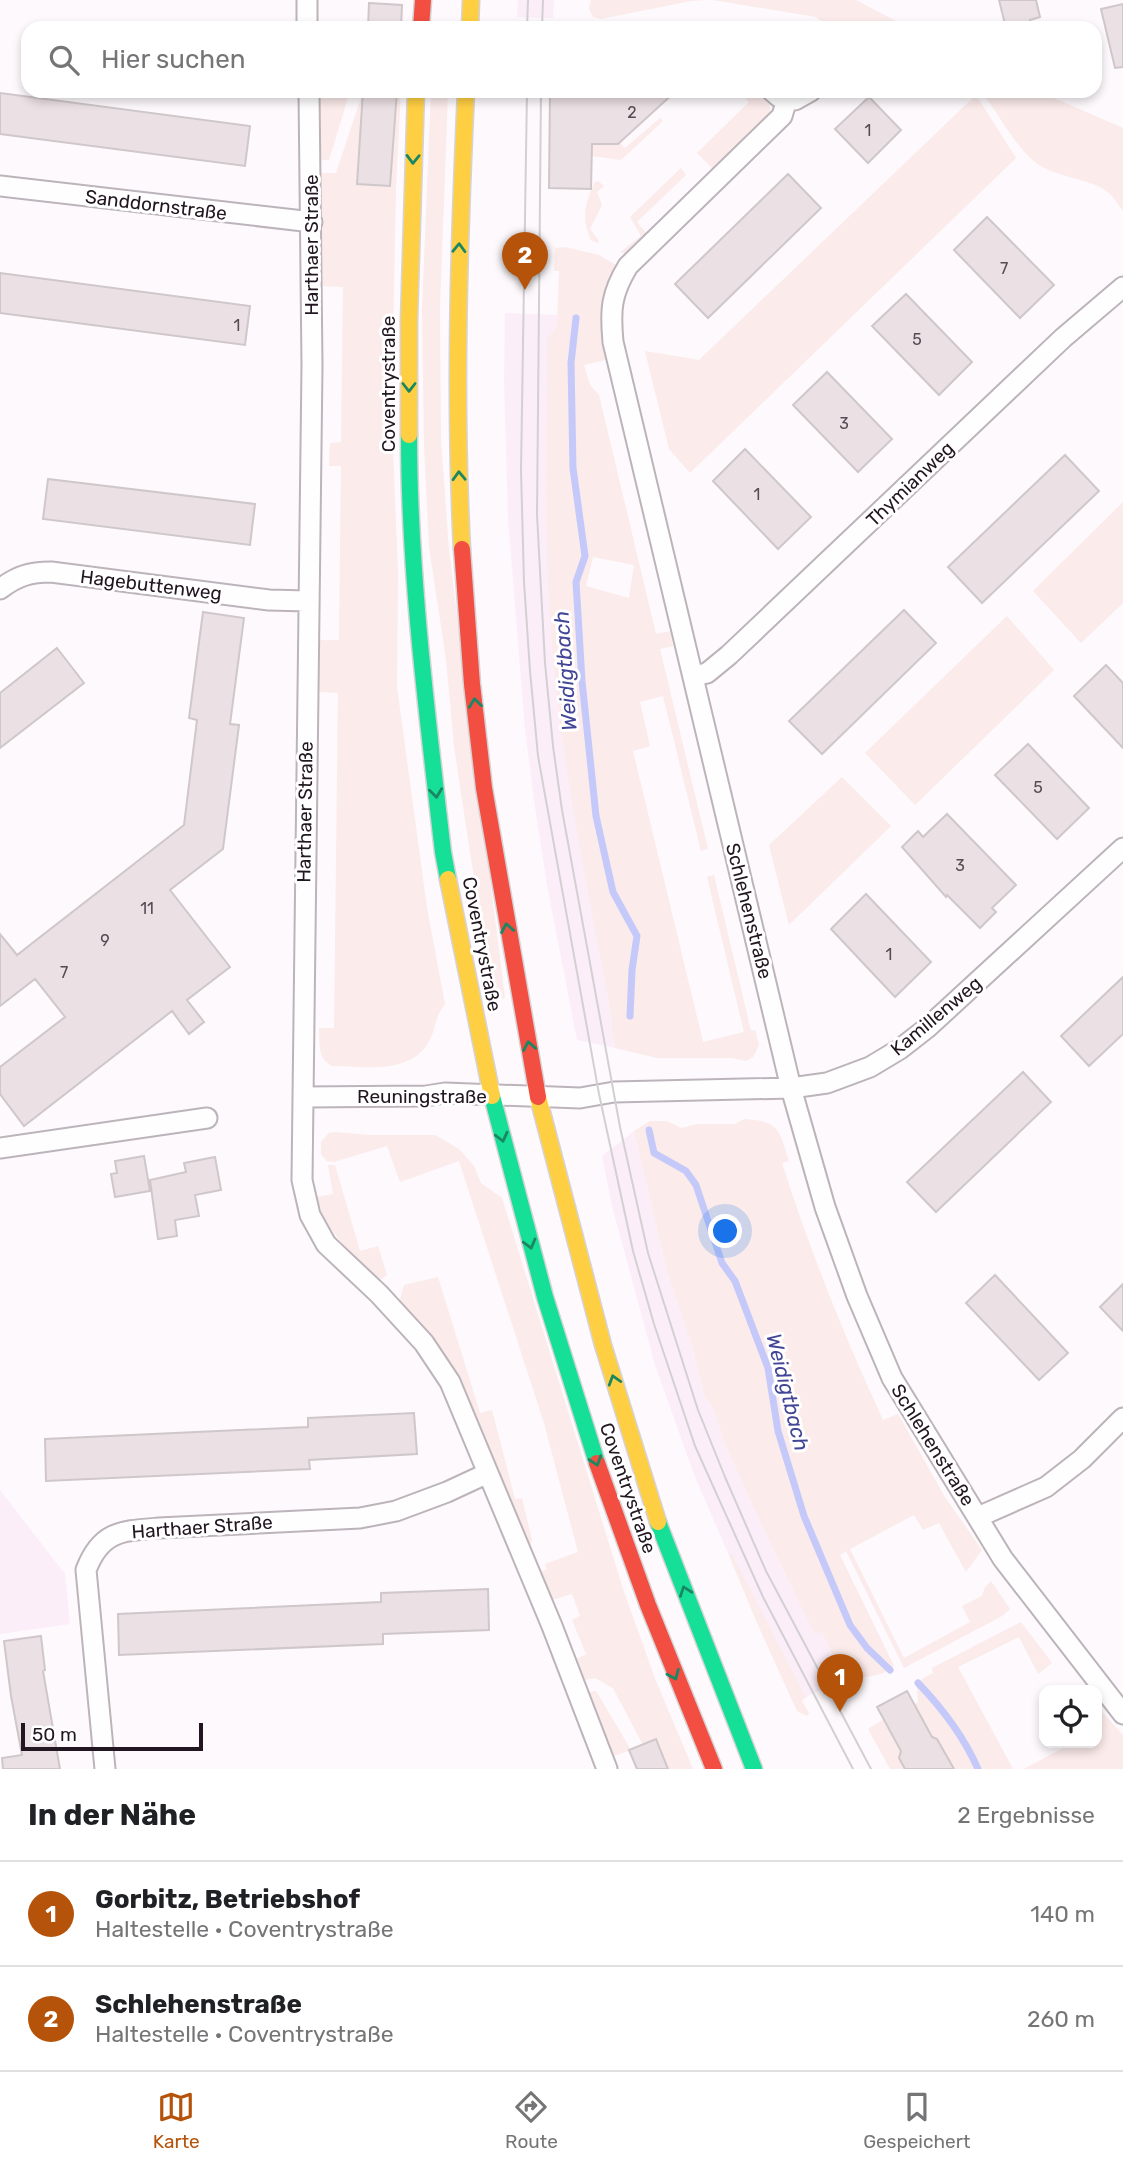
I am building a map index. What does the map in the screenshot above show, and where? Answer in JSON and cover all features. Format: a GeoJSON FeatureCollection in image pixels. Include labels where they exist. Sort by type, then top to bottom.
{"type":"FeatureCollection","features":[{"type":"Feature","properties":{"kind":"main road"},"geometry":{"type":"LineString","coordinates":[[422,21],[423,0]]}},
{"type":"Feature","properties":{"kind":"main road"},"geometry":{"type":"LineString","coordinates":[[470,21],[471,0]]}},
{"type":"Feature","properties":{"kind":"main road","name":"Coventrystraße"},"geometry":{"type":"LineString","coordinates":[[416,98],[409,307],[409,487],[422,669],[443,852],[492,1096],[552,1324],[611,1509],[670,1668],[714,1769]]}},
{"type":"Feature","properties":{"kind":"main road","name":"Coventrystraße"},"geometry":{"type":"LineString","coordinates":[[466,98],[457,303],[461,538],[472,685],[492,844],[538,1097],[593,1311],[648,1492],[706,1650],[754,1769]]}},
{"type":"Feature","properties":{"kind":"street"},"geometry":{"type":"LineString","coordinates":[[307,0],[307,21]]}},
{"type":"Feature","properties":{"kind":"street","name":"Harthaer Straße"},"geometry":{"type":"LineString","coordinates":[[309,98],[312,222],[302,1180],[310,1215],[326,1244],[379,1294],[424,1343],[450,1382],[552,1626],[607,1769]]}},
{"type":"Feature","properties":{"kind":"street","name":"Schlehenstraße"},"geometry":{"type":"LineString","coordinates":[[779,98],[782,116],[628,266],[617,285],[610,311],[614,342],[791,1088],[825,1207],[857,1296],[892,1378],[978,1517],[1024,1589],[1123,1714]]}},
{"type":"Feature","properties":{"kind":"street","name":"Sanddornstraße"},"geometry":{"type":"LineString","coordinates":[[0,186],[312,222]]}},
{"type":"Feature","properties":{"kind":"street","name":"Thymianweg"},"geometry":{"type":"LineString","coordinates":[[694,676],[707,673],[729,655],[1063,338],[1123,286]]}},
{"type":"Feature","properties":{"kind":"street","name":"Hagebuttenweg"},"geometry":{"type":"LineString","coordinates":[[0,589],[14,578],[35,572],[51,572],[269,600],[307,601]]}},
{"type":"Feature","properties":{"kind":"street","name":"Kamillenweg"},"geometry":{"type":"LineString","coordinates":[[538,1097],[580,1098],[614,1092],[791,1088],[827,1083],[870,1068],[927,1028],[1123,848]]}},
{"type":"Feature","properties":{"kind":"street","name":"Reuningstraße"},"geometry":{"type":"LineString","coordinates":[[304,1097],[426,1096],[444,1093],[538,1097]]}},
{"type":"Feature","properties":{"kind":"street"},"geometry":{"type":"LineString","coordinates":[[0,1148],[207,1118]]}},
{"type":"Feature","properties":{"kind":"street"},"geometry":{"type":"LineString","coordinates":[[978,1517],[1046,1487],[1082,1459],[1123,1418]]}},
{"type":"Feature","properties":{"kind":"street","name":"Harthaer Straße"},"geometry":{"type":"LineString","coordinates":[[105,1769],[86,1570],[96,1547],[111,1535],[159,1528],[360,1518],[396,1511],[447,1493],[488,1473]]}},
{"type":"Feature","properties":{"kind":"shaded area"},"geometry":{"type":"Polygon","coordinates":[[[518,0],[554,0],[553,18],[517,17],[518,0]]]}},
{"type":"Feature","properties":{"kind":"shaded area"},"geometry":{"type":"Polygon","coordinates":[[[591,0],[706,0],[601,19],[593,17],[589,9],[591,0]]]}},
{"type":"Feature","properties":{"kind":"shaded area"},"geometry":{"type":"Polygon","coordinates":[[[713,0],[856,0],[896,21],[821,21],[816,17],[713,0]]]}},
{"type":"Feature","properties":{"kind":"shaded area"},"geometry":{"type":"Polygon","coordinates":[[[319,98],[348,98],[329,160],[321,160],[319,98]]]}},
{"type":"Feature","properties":{"kind":"shaded area"},"geometry":{"type":"Polygon","coordinates":[[[361,98],[357,183],[390,186],[396,98],[401,98],[396,187],[392,426],[398,573],[397,687],[427,908],[445,1004],[428,1043],[420,1053],[409,1060],[384,1066],[332,1066],[322,1055],[319,1028],[334,1028],[338,693],[319,692],[319,640],[339,640],[341,466],[329,466],[330,443],[341,442],[343,287],[323,286],[321,173],[336,173],[361,98]]]}},
{"type":"Feature","properties":{"kind":"shaded area"},"geometry":{"type":"Polygon","coordinates":[[[431,98],[448,98],[440,308],[441,441],[449,550],[505,998],[496,1000],[454,746],[446,659],[429,547],[422,310],[431,98]]]}},
{"type":"Feature","properties":{"kind":"shaded area"},"geometry":{"type":"Polygon","coordinates":[[[593,98],[604,134],[613,144],[620,143],[625,148],[660,118],[663,121],[621,160],[592,156],[593,98]]]}},
{"type":"Feature","properties":{"kind":"shaded area"},"geometry":{"type":"Polygon","coordinates":[[[745,98],[766,98],[770,109],[768,117],[714,170],[697,153],[749,102],[745,98]]]}},
{"type":"Feature","properties":{"kind":"shaded area"},"geometry":{"type":"Polygon","coordinates":[[[973,98],[978,98],[1016,158],[690,473],[669,449],[645,351],[699,360],[973,98]]]}},
{"type":"Feature","properties":{"kind":"shaded area"},"geometry":{"type":"Polygon","coordinates":[[[985,98],[1054,98],[1123,128],[1123,211],[1103,189],[1036,163],[1020,147],[985,98]]]}},
{"type":"Feature","properties":{"kind":"shaded area"},"geometry":{"type":"Polygon","coordinates":[[[681,168],[686,175],[637,222],[648,235],[627,254],[620,252],[641,236],[630,217],[681,168]]]}},
{"type":"Feature","properties":{"kind":"shaded area"},"geometry":{"type":"Polygon","coordinates":[[[598,181],[604,186],[597,192],[602,205],[590,229],[599,241],[597,243],[591,240],[585,218],[589,197],[595,182],[598,181]]]}},
{"type":"Feature","properties":{"kind":"shaded area"},"geometry":{"type":"Polygon","coordinates":[[[565,247],[599,255],[616,265],[602,311],[606,360],[584,365],[590,385],[599,395],[656,634],[670,631],[673,646],[660,649],[708,849],[701,851],[663,696],[640,702],[650,746],[633,751],[703,1042],[744,1032],[707,877],[714,875],[751,1031],[755,1030],[759,1045],[753,1057],[746,1061],[732,1058],[657,1058],[615,1048],[564,749],[550,618],[546,498],[547,339],[557,325],[559,271],[554,271],[555,248],[565,247]],[[593,557],[586,586],[629,598],[634,565],[593,557]]]}},
{"type":"Feature","properties":{"kind":"shaded area"},"geometry":{"type":"Polygon","coordinates":[[[505,313],[557,315],[557,325],[547,339],[548,552],[553,657],[567,767],[615,1048],[577,1040],[535,807],[525,729],[508,518],[505,313]]]}},
{"type":"Feature","properties":{"kind":"shaded area"},"geometry":{"type":"Polygon","coordinates":[[[1123,502],[1123,603],[1081,643],[1033,591],[1123,502]]]}},
{"type":"Feature","properties":{"kind":"shaded area"},"geometry":{"type":"Polygon","coordinates":[[[1007,616],[1054,670],[915,805],[865,753],[1007,616]]]}},
{"type":"Feature","properties":{"kind":"shaded area"},"geometry":{"type":"Polygon","coordinates":[[[842,777],[891,826],[789,925],[769,845],[842,777]]]}},
{"type":"Feature","properties":{"kind":"shaded area"},"geometry":{"type":"Polygon","coordinates":[[[744,1119],[764,1122],[780,1134],[789,1161],[782,1163],[804,1228],[841,1325],[883,1420],[898,1414],[945,1497],[982,1550],[966,1572],[939,1523],[923,1530],[914,1515],[850,1549],[904,1658],[970,1622],[962,1606],[982,1596],[991,1581],[1010,1609],[1002,1616],[904,1668],[846,1551],[840,1555],[894,1666],[877,1675],[843,1679],[822,1632],[814,1634],[724,1442],[715,1412],[704,1395],[691,1343],[667,1272],[634,1131],[650,1121],[667,1121],[681,1128],[698,1124],[735,1124],[744,1119]]]}},
{"type":"Feature","properties":{"kind":"shaded area"},"geometry":{"type":"Polygon","coordinates":[[[634,1131],[667,1272],[691,1343],[704,1395],[715,1412],[724,1442],[814,1634],[822,1632],[843,1679],[806,1697],[732,1555],[728,1553],[695,1477],[655,1365],[612,1206],[602,1156],[634,1131]]]}},
{"type":"Feature","properties":{"kind":"shaded area"},"geometry":{"type":"Polygon","coordinates":[[[329,1133],[435,1135],[459,1149],[474,1166],[481,1183],[502,1198],[624,1592],[656,1681],[693,1769],[668,1769],[656,1740],[643,1745],[613,1688],[595,1678],[585,1680],[577,1659],[586,1654],[572,1620],[580,1616],[572,1594],[552,1600],[541,1572],[547,1569],[545,1564],[578,1552],[544,1423],[459,1161],[400,1182],[387,1146],[334,1162],[327,1161],[321,1154],[321,1142],[329,1133]]]}},
{"type":"Feature","properties":{"kind":"shaded area"},"geometry":{"type":"Polygon","coordinates":[[[328,1165],[335,1165],[360,1251],[378,1246],[387,1275],[380,1280],[342,1243],[321,1210],[317,1197],[333,1194],[328,1165]]]}},
{"type":"Feature","properties":{"kind":"shaded area"},"geometry":{"type":"Polygon","coordinates":[[[438,1277],[480,1413],[492,1410],[515,1499],[522,1498],[532,1540],[530,1545],[457,1374],[431,1335],[400,1300],[404,1285],[438,1277]]]}},
{"type":"Feature","properties":{"kind":"shaded area"},"geometry":{"type":"Polygon","coordinates":[[[0,1490],[65,1574],[70,1624],[0,1634],[0,1490]]]}},
{"type":"Feature","properties":{"kind":"shaded area"},"geometry":{"type":"Polygon","coordinates":[[[728,1553],[732,1554],[806,1697],[802,1701],[809,1713],[807,1716],[797,1711],[728,1553]]]}},
{"type":"Feature","properties":{"kind":"shaded area"},"geometry":{"type":"Polygon","coordinates":[[[1021,1622],[1052,1663],[1038,1674],[1019,1637],[958,1667],[1013,1769],[954,1769],[937,1739],[932,1737],[915,1704],[918,1702],[918,1683],[933,1673],[932,1668],[1021,1622]]]}},
{"type":"Feature","properties":{"kind":"shaded area"},"geometry":{"type":"Polygon","coordinates":[[[596,1691],[631,1750],[614,1756],[589,1692],[596,1691]]]}},
{"type":"Feature","properties":{"kind":"shaded area"},"geometry":{"type":"Polygon","coordinates":[[[1102,1712],[1123,1735],[1123,1769],[1024,1769],[1063,1748],[1102,1748],[1102,1712]]]}},
{"type":"Feature","properties":{"kind":"shaded area"},"geometry":{"type":"Polygon","coordinates":[[[884,1719],[901,1751],[899,1758],[905,1769],[890,1769],[868,1729],[884,1719]]]}},
{"type":"Feature","properties":{"kind":"building"},"geometry":{"type":"Polygon","coordinates":[[[999,0],[1036,0],[1040,17],[1030,21],[1004,21],[999,0]]]}},
{"type":"Feature","properties":{"kind":"building"},"geometry":{"type":"Polygon","coordinates":[[[369,3],[402,5],[401,21],[368,21],[369,3]]]}},
{"type":"Feature","properties":{"kind":"building"},"geometry":{"type":"Polygon","coordinates":[[[1123,4],[1123,67],[1115,68],[1101,9],[1123,4]]]}},
{"type":"Feature","properties":{"kind":"building"},"geometry":{"type":"Polygon","coordinates":[[[0,93],[21,96],[21,98],[250,126],[245,166],[0,134],[0,93]]]}},
{"type":"Feature","properties":{"kind":"building"},"geometry":{"type":"Polygon","coordinates":[[[363,98],[396,98],[390,186],[357,184],[363,98]]]}},
{"type":"Feature","properties":{"kind":"building"},"geometry":{"type":"Polygon","coordinates":[[[550,98],[668,98],[618,144],[592,144],[591,189],[549,188],[550,98]]]}},
{"type":"Feature","properties":{"kind":"building"},"geometry":{"type":"Polygon","coordinates":[[[870,98],[901,130],[868,163],[835,129],[870,98]]]}},
{"type":"Feature","properties":{"kind":"building"},"geometry":{"type":"Polygon","coordinates":[[[788,174],[821,208],[708,318],[675,284],[788,174]]]}},
{"type":"Feature","properties":{"kind":"building"},"geometry":{"type":"Polygon","coordinates":[[[987,217],[1054,285],[1020,318],[954,250],[987,217]]]}},
{"type":"Feature","properties":{"kind":"building"},"geometry":{"type":"Polygon","coordinates":[[[0,273],[250,306],[245,345],[0,313],[0,273]]]}},
{"type":"Feature","properties":{"kind":"building"},"geometry":{"type":"Polygon","coordinates":[[[906,294],[972,362],[939,395],[872,326],[906,294]]]}},
{"type":"Feature","properties":{"kind":"building"},"geometry":{"type":"Polygon","coordinates":[[[827,372],[892,439],[858,472],[793,405],[827,372]]]}},
{"type":"Feature","properties":{"kind":"building"},"geometry":{"type":"Polygon","coordinates":[[[745,449],[811,517],[778,549],[713,481],[745,449]]]}},
{"type":"Feature","properties":{"kind":"building"},"geometry":{"type":"Polygon","coordinates":[[[1065,455],[1099,491],[982,603],[948,567],[1065,455]]]}},
{"type":"Feature","properties":{"kind":"building"},"geometry":{"type":"Polygon","coordinates":[[[48,479],[255,504],[250,545],[43,519],[48,479]]]}},
{"type":"Feature","properties":{"kind":"building"},"geometry":{"type":"Polygon","coordinates":[[[904,610],[936,643],[822,754],[789,721],[904,610]]]}},
{"type":"Feature","properties":{"kind":"building"},"geometry":{"type":"Polygon","coordinates":[[[203,612],[244,618],[230,724],[239,725],[223,849],[170,890],[230,967],[187,1000],[204,1022],[189,1034],[172,1011],[24,1126],[0,1094],[0,1067],[65,1017],[35,979],[0,1006],[0,934],[17,955],[184,825],[197,720],[189,718],[203,612]]]}},
{"type":"Feature","properties":{"kind":"building"},"geometry":{"type":"Polygon","coordinates":[[[57,648],[84,683],[0,748],[0,693],[57,648]]]}},
{"type":"Feature","properties":{"kind":"building"},"geometry":{"type":"Polygon","coordinates":[[[1106,665],[1123,683],[1123,748],[1074,696],[1106,665]]]}},
{"type":"Feature","properties":{"kind":"building"},"geometry":{"type":"Polygon","coordinates":[[[1028,744],[1089,808],[1057,839],[995,775],[1028,744]]]}},
{"type":"Feature","properties":{"kind":"building"},"geometry":{"type":"Polygon","coordinates":[[[947,814],[1016,885],[992,908],[996,912],[980,928],[947,895],[946,897],[902,847],[918,831],[923,837],[947,814]]]}},
{"type":"Feature","properties":{"kind":"building"},"geometry":{"type":"Polygon","coordinates":[[[866,894],[931,962],[895,997],[831,929],[866,894]]]}},
{"type":"Feature","properties":{"kind":"building"},"geometry":{"type":"Polygon","coordinates":[[[1123,977],[1123,1034],[1089,1066],[1061,1036],[1123,977]]]}},
{"type":"Feature","properties":{"kind":"building"},"geometry":{"type":"Polygon","coordinates":[[[1023,1072],[1051,1102],[936,1212],[907,1182],[1023,1072]]]}},
{"type":"Feature","properties":{"kind":"building"},"geometry":{"type":"Polygon","coordinates":[[[144,1156],[150,1191],[115,1197],[111,1174],[117,1173],[115,1161],[144,1156]]]}},
{"type":"Feature","properties":{"kind":"building"},"geometry":{"type":"Polygon","coordinates":[[[215,1157],[221,1190],[195,1195],[199,1216],[175,1220],[177,1236],[158,1239],[150,1180],[186,1172],[184,1163],[215,1157]]]}},
{"type":"Feature","properties":{"kind":"building"},"geometry":{"type":"Polygon","coordinates":[[[995,1275],[1068,1353],[1039,1380],[966,1303],[995,1275]]]}},
{"type":"Feature","properties":{"kind":"building"},"geometry":{"type":"Polygon","coordinates":[[[1123,1284],[1123,1331],[1100,1307],[1123,1284]]]}},
{"type":"Feature","properties":{"kind":"building"},"geometry":{"type":"Polygon","coordinates":[[[414,1413],[417,1454],[309,1460],[310,1469],[46,1481],[45,1439],[308,1427],[308,1418],[414,1413]]]}},
{"type":"Feature","properties":{"kind":"building"},"geometry":{"type":"Polygon","coordinates":[[[488,1589],[489,1630],[383,1634],[383,1644],[119,1655],[118,1614],[381,1602],[381,1593],[488,1589]]]}},
{"type":"Feature","properties":{"kind":"building"},"geometry":{"type":"Polygon","coordinates":[[[41,1636],[43,1671],[60,1769],[3,1769],[2,1758],[22,1755],[4,1641],[41,1636]]]}},
{"type":"Feature","properties":{"kind":"building"},"geometry":{"type":"Polygon","coordinates":[[[907,1691],[932,1737],[937,1739],[954,1769],[905,1769],[899,1758],[901,1751],[877,1707],[907,1691]]]}},
{"type":"Feature","properties":{"kind":"building"},"geometry":{"type":"Polygon","coordinates":[[[656,1739],[668,1769],[637,1769],[629,1750],[656,1739]]]}},
{"type":"Feature","properties":{"kind":"waterway","name":"Weidigtbach"},"geometry":{"type":"LineString","coordinates":[[576,318],[571,363],[573,468],[585,556],[576,582],[582,681],[596,816],[613,892],[637,936],[630,1016]]}},
{"type":"Feature","properties":{"kind":"waterway","name":"Weidigtbach"},"geometry":{"type":"LineString","coordinates":[[649,1130],[654,1153],[686,1171],[696,1185],[722,1263],[735,1281],[768,1368],[778,1431],[804,1516],[850,1625],[867,1648],[890,1670]]}},
{"type":"Feature","properties":{"kind":"waterway","name":"Weidigtbach"},"geometry":{"type":"LineString","coordinates":[[918,1683],[952,1723],[978,1769]]}},
{"type":"Feature","properties":{"kind":"tram line"},"geometry":{"type":"LineString","coordinates":[[527,21],[528,0]]}},
{"type":"Feature","properties":{"kind":"tram line"},"geometry":{"type":"LineString","coordinates":[[542,21],[543,0]]}},
{"type":"Feature","properties":{"kind":"tram line"},"geometry":{"type":"LineString","coordinates":[[527,98],[521,471],[530,671],[538,756],[599,1094],[633,1251],[654,1324],[695,1446],[763,1597],[853,1769]]}},
{"type":"Feature","properties":{"kind":"tram line"},"geometry":{"type":"LineString","coordinates":[[541,98],[537,515],[545,663],[562,810],[620,1127],[648,1253],[698,1410],[766,1571],[871,1769]]}},
{"type":"Feature","properties":{"kind":"traffic: fast"},"geometry":{"type":"LineString","coordinates":[[409,435],[412,539],[420,644],[448,879]]}},
{"type":"Feature","properties":{"kind":"traffic: fast"},"geometry":{"type":"LineString","coordinates":[[492,1096],[545,1297],[597,1463]]}},
{"type":"Feature","properties":{"kind":"traffic: fast"},"geometry":{"type":"LineString","coordinates":[[658,1522],[754,1769]]}},
{"type":"Feature","properties":{"kind":"traffic: slow"},"geometry":{"type":"LineString","coordinates":[[470,21],[471,0]]}},
{"type":"Feature","properties":{"kind":"traffic: slow"},"geometry":{"type":"LineString","coordinates":[[409,435],[409,320],[416,98]]}},
{"type":"Feature","properties":{"kind":"traffic: slow"},"geometry":{"type":"LineString","coordinates":[[462,549],[458,320],[466,98]]}},
{"type":"Feature","properties":{"kind":"traffic: slow"},"geometry":{"type":"LineString","coordinates":[[448,879],[492,1096]]}},
{"type":"Feature","properties":{"kind":"traffic: slow"},"geometry":{"type":"LineString","coordinates":[[538,1097],[603,1345],[658,1522]]}},
{"type":"Feature","properties":{"kind":"traffic: jam"},"geometry":{"type":"LineString","coordinates":[[422,21],[423,0]]}},
{"type":"Feature","properties":{"kind":"traffic: jam"},"geometry":{"type":"LineString","coordinates":[[462,549],[472,684],[484,788],[538,1097]]}},
{"type":"Feature","properties":{"kind":"traffic: jam"},"geometry":{"type":"LineString","coordinates":[[597,1463],[648,1605],[714,1769]]}},
{"type":"Feature","properties":{"kind":"place","name":"Schlehenstraße"},"geometry":{"type":"Point","coordinates":[525,290]}},
{"type":"Feature","properties":{"kind":"place","name":"Gorbitz, Betriebshof"},"geometry":{"type":"Point","coordinates":[840,1712]}}]}
